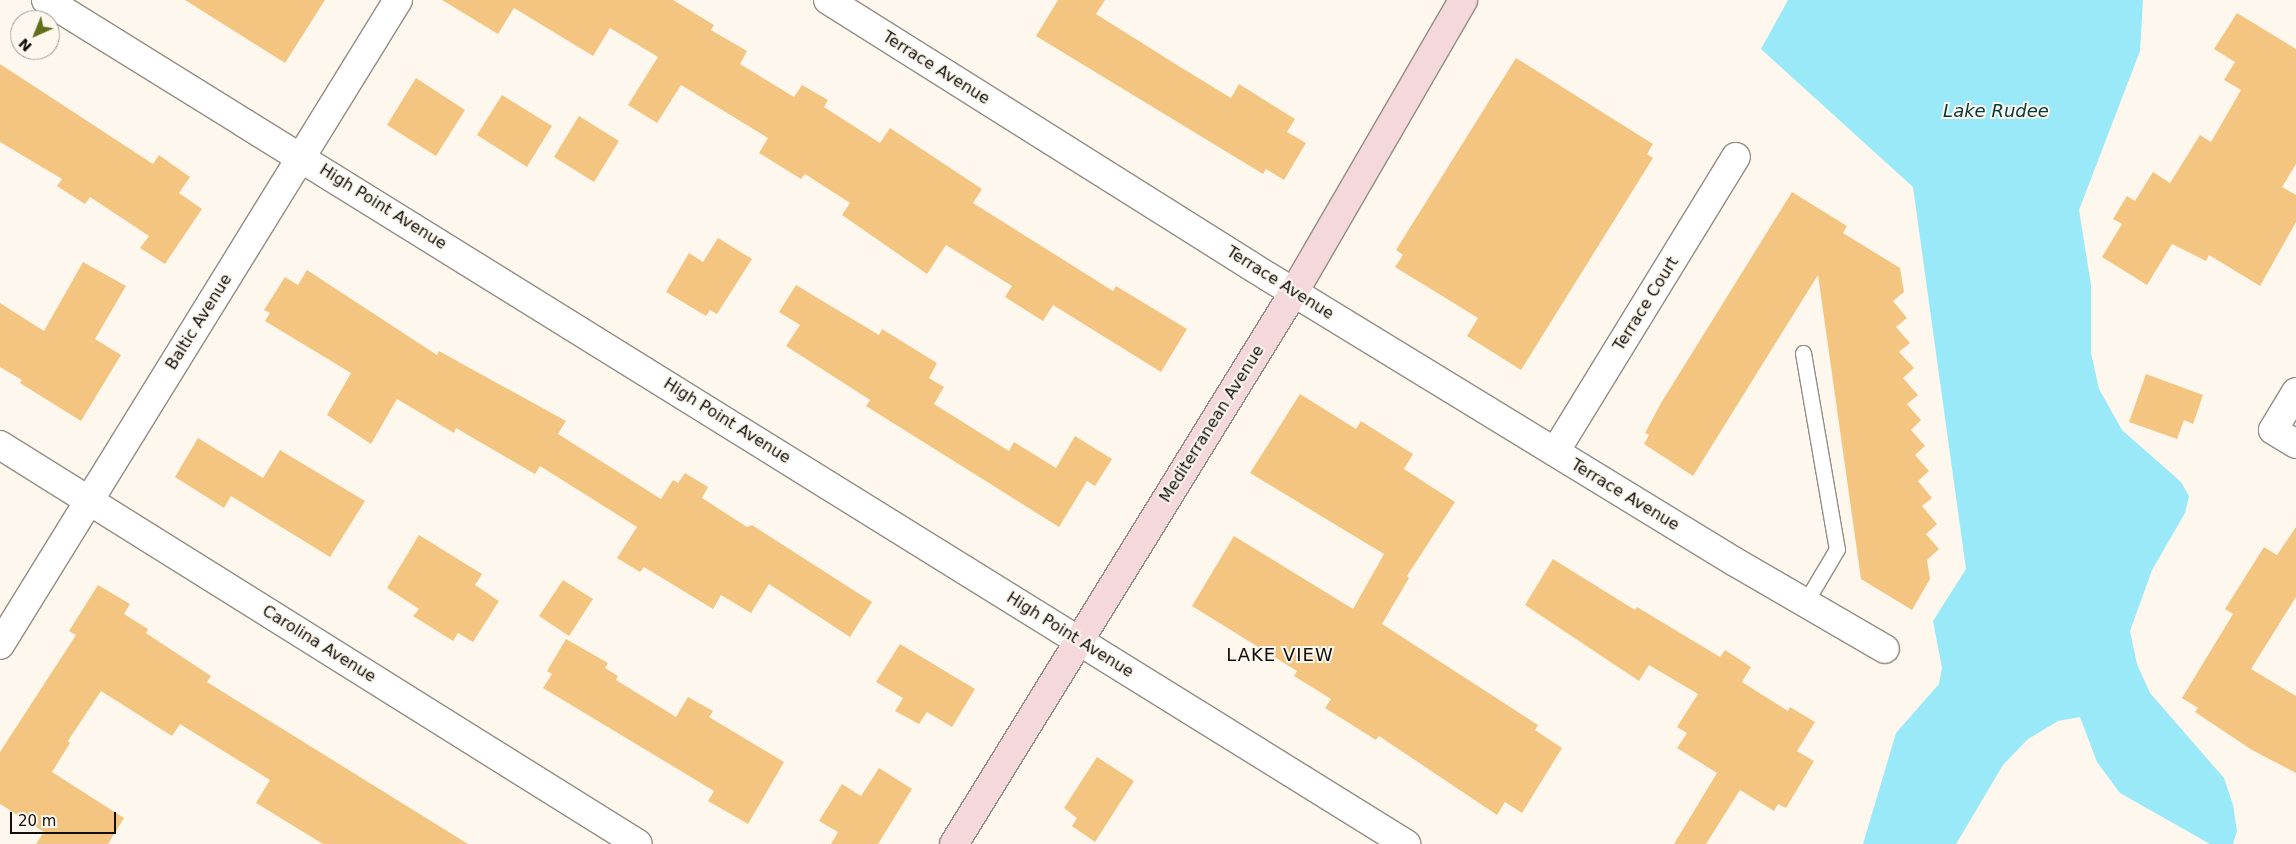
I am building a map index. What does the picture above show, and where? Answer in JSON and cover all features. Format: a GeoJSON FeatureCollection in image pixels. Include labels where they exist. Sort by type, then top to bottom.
{"type":"FeatureCollection","features":[{"type":"Feature","properties":{"kind":"street","name":"High Point Avenue"},"geometry":{"type":"LineString","coordinates":[[46,0],[303,157],[1406,844]]}},
{"type":"Feature","properties":{"kind":"street","name":"Baltic Avenue"},"geometry":{"type":"LineString","coordinates":[[0,645],[303,157],[398,0]]}},
{"type":"Feature","properties":{"kind":"street","name":"Terrace Avenue"},"geometry":{"type":"LineString","coordinates":[[828,0],[1294,292],[1805,603]]}},
{"type":"Feature","properties":{"kind":"street","name":"Mediterranean Avenue"},"geometry":{"type":"LineString","coordinates":[[954,844],[1077,640],[1294,292],[1463,0]]}},
{"type":"Feature","properties":{"kind":"street","name":"Terrace Court"},"geometry":{"type":"LineString","coordinates":[[1555,452],[1736,157]]}},
{"type":"Feature","properties":{"kind":"street"},"geometry":{"type":"LineString","coordinates":[[2296,392],[2273,430],[2296,444]]}},
{"type":"Feature","properties":{"kind":"street","name":"Carolina Avenue"},"geometry":{"type":"LineString","coordinates":[[0,445],[638,844]]}},
{"type":"Feature","properties":{"kind":"street"},"geometry":{"type":"LineString","coordinates":[[1805,603],[1885,649]]}},
{"type":"Feature","properties":{"kind":"lane"},"geometry":{"type":"LineString","coordinates":[[1803,353],[1837,549],[1805,603]]}},
{"type":"Feature","properties":{"kind":"water","name":"Lake Rudee"},"geometry":{"type":"Polygon","coordinates":[[[1788,0],[2143,0],[2140,51],[2079,210],[2091,285],[2091,353],[2099,389],[2122,430],[2181,482],[2189,496],[2185,513],[2152,570],[2130,631],[2137,664],[2150,693],[2224,778],[2233,805],[2237,831],[2233,844],[2210,844],[2120,793],[2097,762],[2080,717],[2058,721],[2028,739],[2003,765],[1956,844],[1863,844],[1896,733],[1939,684],[1942,668],[1933,621],[1966,569],[1913,187],[1761,49],[1788,0]]]}},
{"type":"Feature","properties":{"kind":"building"},"geometry":{"type":"Polygon","coordinates":[[[185,0],[325,0],[285,63],[185,0]]]}},
{"type":"Feature","properties":{"kind":"building"},"geometry":{"type":"Polygon","coordinates":[[[442,0],[673,0],[714,25],[711,30],[747,51],[740,64],[794,97],[802,85],[828,100],[824,107],[880,143],[890,128],[982,189],[973,203],[1113,291],[1116,286],[1187,329],[1161,372],[1053,305],[1043,321],[1005,297],[1012,286],[946,245],[927,274],[842,215],[850,203],[805,174],[801,179],[759,153],[768,138],[681,85],[657,123],[628,105],[658,57],[610,28],[593,56],[514,8],[498,34],[442,0]]]}},
{"type":"Feature","properties":{"kind":"building"},"geometry":{"type":"Polygon","coordinates":[[[1058,0],[1105,0],[1096,14],[1177,65],[1231,98],[1239,84],[1295,119],[1287,132],[1306,143],[1284,180],[1266,169],[1263,174],[1036,36],[1058,0]]]}},
{"type":"Feature","properties":{"kind":"building"},"geometry":{"type":"Polygon","coordinates":[[[2237,13],[2296,49],[2296,164],[2282,187],[2296,195],[2296,222],[2260,286],[2209,255],[2206,261],[2172,244],[2147,285],[2102,257],[2122,224],[2113,219],[2127,196],[2135,201],[2153,172],[2170,183],[2200,135],[2211,142],[2241,90],[2224,80],[2235,62],[2214,49],[2237,13]]]}},
{"type":"Feature","properties":{"kind":"building"},"geometry":{"type":"Polygon","coordinates":[[[1516,58],[1653,144],[1647,154],[1653,158],[1521,370],[1467,336],[1478,318],[1395,267],[1403,255],[1396,250],[1516,58]]]}},
{"type":"Feature","properties":{"kind":"building"},"geometry":{"type":"Polygon","coordinates":[[[0,64],[153,164],[159,155],[190,177],[179,193],[202,209],[165,264],[140,248],[149,236],[90,197],[85,204],[57,186],[62,179],[0,142],[0,64]]]}},
{"type":"Feature","properties":{"kind":"building"},"geometry":{"type":"Polygon","coordinates":[[[416,78],[465,110],[436,156],[387,125],[416,78]]]}},
{"type":"Feature","properties":{"kind":"building"},"geometry":{"type":"Polygon","coordinates":[[[502,95],[552,126],[527,167],[477,135],[502,95]]]}},
{"type":"Feature","properties":{"kind":"building"},"geometry":{"type":"Polygon","coordinates":[[[579,116],[619,141],[594,182],[554,157],[579,116]]]}},
{"type":"Feature","properties":{"kind":"building"},"geometry":{"type":"Polygon","coordinates":[[[1792,192],[1847,226],[1843,233],[1900,268],[1904,292],[1893,301],[1907,318],[1896,327],[1910,343],[1899,352],[1914,368],[1903,378],[1918,395],[1907,404],[1921,420],[1911,430],[1925,446],[1915,455],[1929,471],[1918,481],[1932,498],[1922,506],[1937,524],[1926,534],[1939,549],[1927,560],[1930,579],[1912,610],[1861,579],[1818,275],[1693,476],[1644,444],[1649,435],[1645,433],[1661,403],[1792,192]]]}},
{"type":"Feature","properties":{"kind":"building"},"geometry":{"type":"Polygon","coordinates":[[[718,238],[752,259],[717,314],[710,310],[706,316],[666,292],[689,253],[703,262],[718,238]]]}},
{"type":"Feature","properties":{"kind":"building"},"geometry":{"type":"Polygon","coordinates":[[[83,262],[126,286],[95,339],[121,355],[81,421],[20,383],[22,380],[0,367],[0,303],[44,331],[83,262]]]}},
{"type":"Feature","properties":{"kind":"building"},"geometry":{"type":"Polygon","coordinates":[[[307,270],[437,355],[439,351],[566,421],[558,434],[661,499],[673,480],[678,483],[685,473],[708,487],[702,498],[747,527],[752,525],[872,602],[850,637],[769,584],[751,613],[721,595],[713,609],[644,567],[640,572],[617,558],[637,527],[540,466],[535,474],[456,428],[454,433],[397,399],[371,444],[327,415],[351,373],[265,321],[270,313],[264,310],[285,277],[298,285],[307,270]]]}},
{"type":"Feature","properties":{"kind":"building"},"geometry":{"type":"Polygon","coordinates":[[[796,285],[879,335],[882,329],[937,363],[929,378],[944,387],[934,404],[1009,451],[1014,442],[1056,468],[1075,436],[1112,459],[1095,486],[1087,481],[1059,527],[866,406],[870,400],[786,346],[800,325],[779,312],[796,285]]]}},
{"type":"Feature","properties":{"kind":"building"},"geometry":{"type":"Polygon","coordinates":[[[2146,374],[2203,395],[2193,424],[2184,420],[2177,439],[2129,422],[2146,374]]]}},
{"type":"Feature","properties":{"kind":"building"},"geometry":{"type":"Polygon","coordinates":[[[1300,394],[1356,429],[1361,421],[1413,454],[1404,469],[1455,502],[1407,576],[1409,578],[1382,624],[1538,725],[1535,730],[1562,748],[1522,813],[1505,802],[1497,815],[1379,736],[1376,740],[1325,708],[1331,699],[1294,676],[1297,671],[1192,606],[1234,536],[1353,609],[1384,554],[1250,473],[1300,394]]]}},
{"type":"Feature","properties":{"kind":"building"},"geometry":{"type":"Polygon","coordinates":[[[198,438],[263,478],[280,450],[365,501],[330,557],[231,496],[224,508],[175,477],[198,438]]]}},
{"type":"Feature","properties":{"kind":"building"},"geometry":{"type":"Polygon","coordinates":[[[2296,527],[2296,597],[2251,669],[2296,696],[2296,773],[2252,750],[2195,712],[2198,708],[2182,698],[2233,614],[2225,609],[2264,547],[2277,555],[2296,527]]]}},
{"type":"Feature","properties":{"kind":"building"},"geometry":{"type":"Polygon","coordinates":[[[419,535],[482,574],[475,585],[499,601],[473,642],[458,633],[453,641],[413,616],[419,609],[387,588],[419,535]]]}},
{"type":"Feature","properties":{"kind":"building"},"geometry":{"type":"Polygon","coordinates":[[[1553,559],[1635,610],[1637,607],[1720,657],[1725,650],[1751,667],[1742,682],[1788,711],[1790,707],[1815,722],[1797,751],[1814,761],[1786,808],[1778,804],[1774,811],[1740,790],[1706,844],[1674,844],[1717,773],[1677,748],[1687,733],[1677,727],[1698,694],[1649,665],[1639,681],[1525,605],[1553,559]]]}},
{"type":"Feature","properties":{"kind":"building"},"geometry":{"type":"Polygon","coordinates":[[[563,580],[593,599],[569,636],[539,616],[563,580]]]}},
{"type":"Feature","properties":{"kind":"building"},"geometry":{"type":"Polygon","coordinates":[[[98,585],[130,604],[124,614],[148,629],[146,633],[211,676],[207,682],[468,844],[323,844],[256,803],[270,780],[180,724],[172,736],[101,691],[68,741],[70,743],[52,772],[124,818],[108,844],[36,844],[44,832],[0,804],[0,752],[76,635],[69,631],[98,585]]]}},
{"type":"Feature","properties":{"kind":"building"},"geometry":{"type":"Polygon","coordinates":[[[566,639],[608,663],[605,668],[618,676],[616,680],[676,717],[688,697],[713,711],[709,717],[784,762],[748,824],[708,801],[714,791],[543,688],[552,674],[547,671],[566,639]]]}},
{"type":"Feature","properties":{"kind":"building"},"geometry":{"type":"Polygon","coordinates":[[[900,644],[975,689],[952,727],[927,712],[919,724],[895,711],[903,698],[876,682],[900,644]]]}},
{"type":"Feature","properties":{"kind":"building"},"geometry":{"type":"Polygon","coordinates":[[[1097,757],[1134,781],[1095,842],[1072,826],[1077,818],[1064,808],[1097,757]]]}},
{"type":"Feature","properties":{"kind":"building"},"geometry":{"type":"Polygon","coordinates":[[[879,768],[912,789],[878,844],[831,844],[838,832],[819,821],[842,784],[861,796],[879,768]]]}},
{"type":"Feature","properties":{"kind":"district","name":"LAKE VIEW"},"geometry":{"type":"Point","coordinates":[1280,655]}}]}
